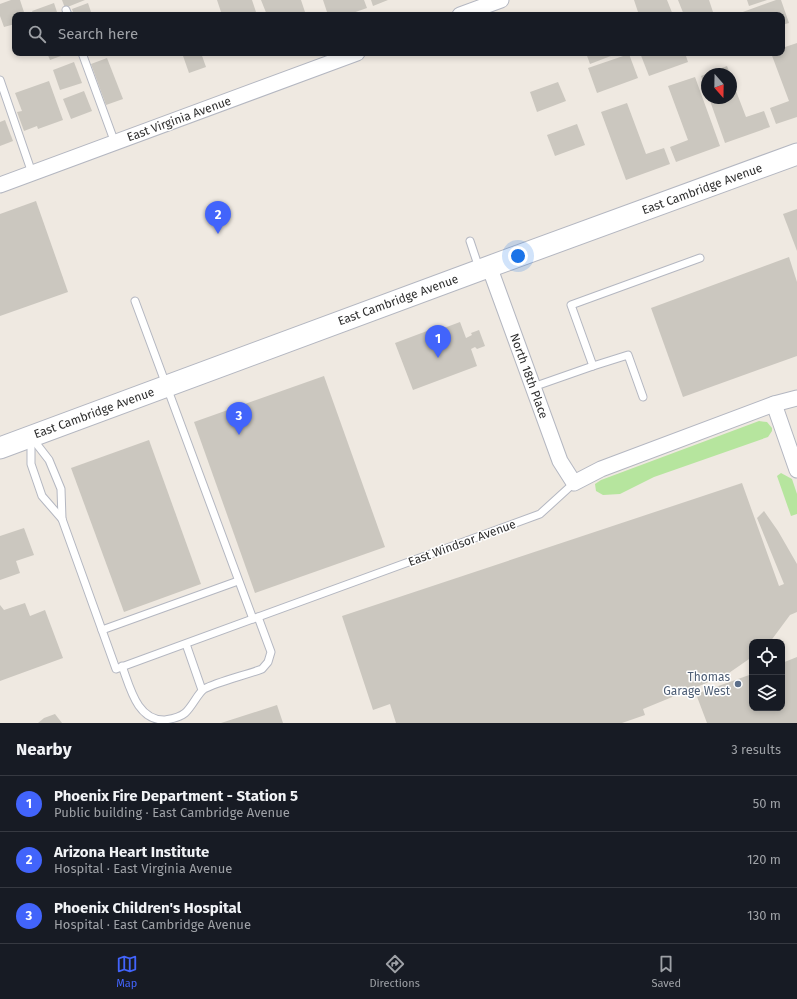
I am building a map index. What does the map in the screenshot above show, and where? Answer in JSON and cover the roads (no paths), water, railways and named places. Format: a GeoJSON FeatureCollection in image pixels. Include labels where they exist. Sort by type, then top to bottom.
{"type":"FeatureCollection","features":[{"type":"Feature","properties":{"kind":"street"},"geometry":{"type":"LineString","coordinates":[[468,12],[501,0]]}},
{"type":"Feature","properties":{"kind":"street","name":"East Virginia Avenue"},"geometry":{"type":"LineString","coordinates":[[0,185],[349,56]]}},
{"type":"Feature","properties":{"kind":"street","name":"East Cambridge Avenue"},"geometry":{"type":"LineString","coordinates":[[0,448],[797,154]]}},
{"type":"Feature","properties":{"kind":"street","name":"North 18th Place"},"geometry":{"type":"LineString","coordinates":[[485,268],[533,387],[560,461],[574,483]]}},
{"type":"Feature","properties":{"kind":"street","name":"East Windsor Avenue"},"geometry":{"type":"LineString","coordinates":[[574,483],[601,469],[774,404],[797,398]]}},
{"type":"Feature","properties":{"kind":"street"},"geometry":{"type":"LineString","coordinates":[[774,404],[797,470]]}},
{"type":"Feature","properties":{"kind":"lane"},"geometry":{"type":"LineString","coordinates":[[83,56],[115,143]]}},
{"type":"Feature","properties":{"kind":"lane"},"geometry":{"type":"LineString","coordinates":[[0,80],[32,173]]}},
{"type":"Feature","properties":{"kind":"lane"},"geometry":{"type":"LineString","coordinates":[[470,241],[485,268]]}},
{"type":"Feature","properties":{"kind":"lane"},"geometry":{"type":"LineString","coordinates":[[593,366],[571,305],[700,258]]}},
{"type":"Feature","properties":{"kind":"lane"},"geometry":{"type":"LineString","coordinates":[[31,437],[49,460],[61,489],[62,519],[102,630],[137,704],[145,714],[158,720],[171,719],[183,714],[193,704],[202,690],[262,670],[268,662],[271,652],[238,581],[168,386],[135,301]]}},
{"type":"Feature","properties":{"kind":"lane"},"geometry":{"type":"LineString","coordinates":[[533,387],[628,355],[643,397]]}},
{"type":"Feature","properties":{"kind":"lane"},"geometry":{"type":"LineString","coordinates":[[31,437],[31,464],[42,496],[62,519]]}},
{"type":"Feature","properties":{"kind":"lane","name":"East Windsor Avenue"},"geometry":{"type":"LineString","coordinates":[[119,668],[540,514],[574,483]]}},
{"type":"Feature","properties":{"kind":"lane"},"geometry":{"type":"LineString","coordinates":[[102,630],[238,581]]}},
{"type":"Feature","properties":{"kind":"lane"},"geometry":{"type":"LineString","coordinates":[[186,644],[202,690]]}},
{"type":"Feature","properties":{"kind":"place","name":"Arizona Heart Institute"},"geometry":{"type":"Point","coordinates":[218,234]}},
{"type":"Feature","properties":{"kind":"place","name":"Phoenix Fire Department - Station 5"},"geometry":{"type":"Point","coordinates":[438,358]}},
{"type":"Feature","properties":{"kind":"place","name":"Phoenix Children's Hospital"},"geometry":{"type":"Point","coordinates":[239,435]}},
{"type":"Feature","properties":{"kind":"place","name":"Thomas Garage West"},"geometry":{"type":"Point","coordinates":[738,684]}}]}
